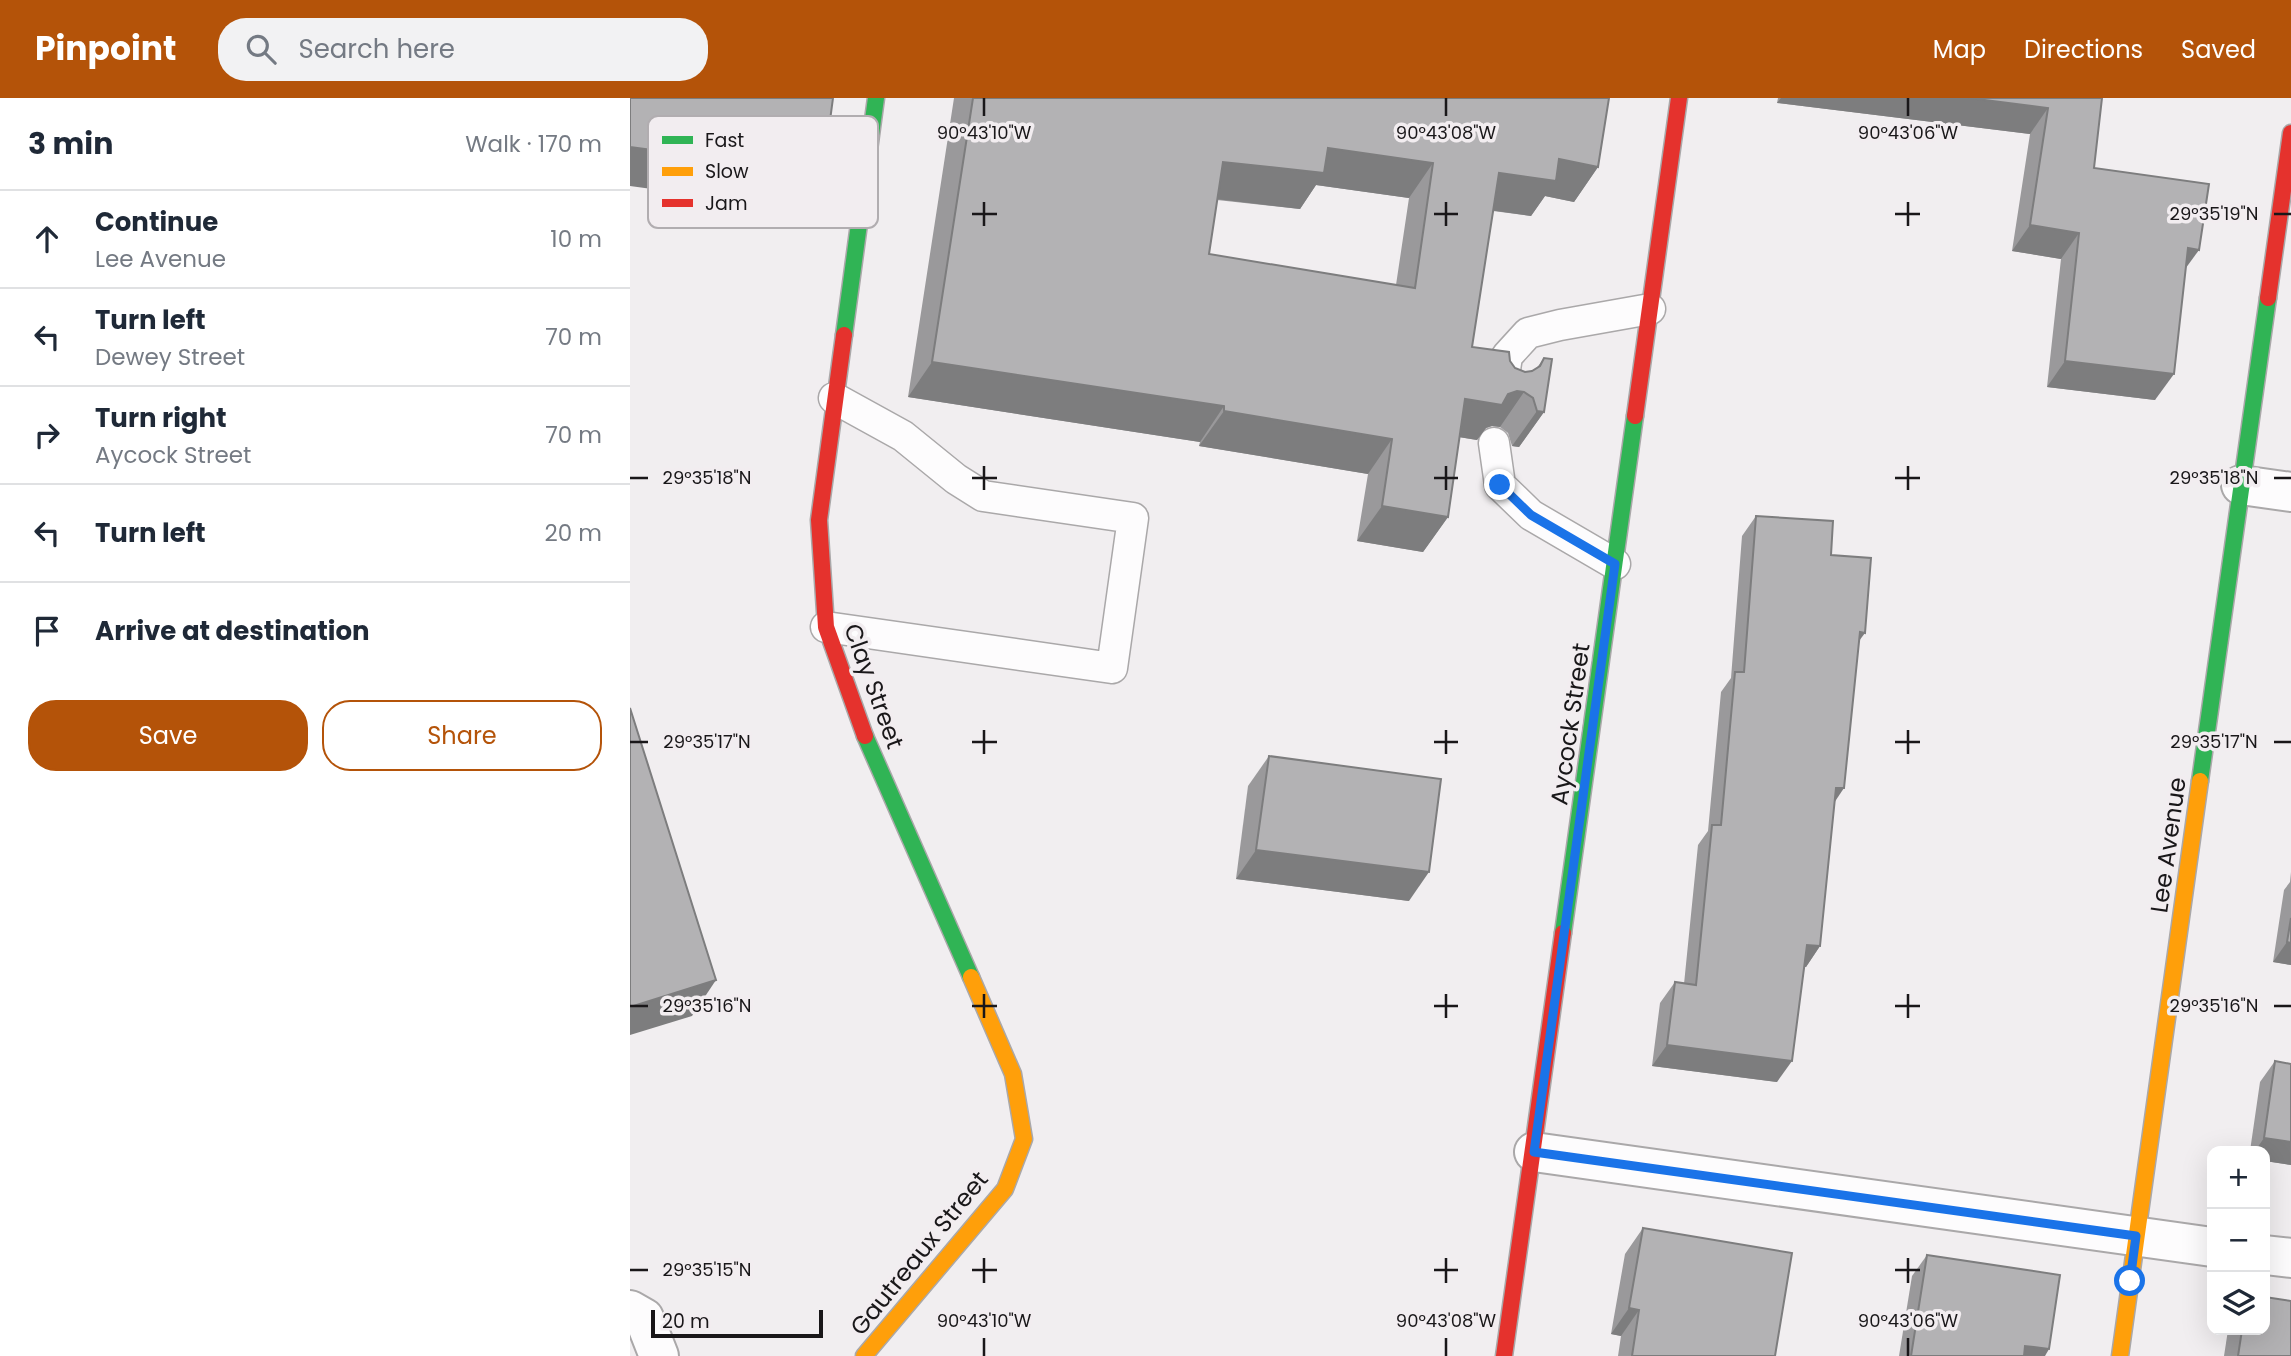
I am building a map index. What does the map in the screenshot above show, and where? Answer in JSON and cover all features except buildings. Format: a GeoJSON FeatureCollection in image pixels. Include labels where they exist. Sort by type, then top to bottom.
{"type":"FeatureCollection","features":[{"type":"Feature","properties":{"kind":"street","name":"Clay Street"},"geometry":{"type":"LineString","coordinates":[[873,116],[876,98]]}},
{"type":"Feature","properties":{"kind":"street","name":"Aycock Street"},"geometry":{"type":"LineString","coordinates":[[1504,1356],[1679,98]]}},
{"type":"Feature","properties":{"kind":"street","name":"Lee Avenue"},"geometry":{"type":"LineString","coordinates":[[2120,1356],[2291,133]]}},
{"type":"Feature","properties":{"kind":"street","name":"Clay Street"},"geometry":{"type":"LineString","coordinates":[[858,228],[819,520],[826,627],[860,725],[1013,1074],[1024,1139]]}},
{"type":"Feature","properties":{"kind":"street"},"geometry":{"type":"LineString","coordinates":[[2241,485],[2291,492]]}},
{"type":"Feature","properties":{"kind":"street","name":"Gautreaux Street"},"geometry":{"type":"LineString","coordinates":[[864,1356],[1005,1189],[1024,1139]]}},
{"type":"Feature","properties":{"kind":"street"},"geometry":{"type":"LineString","coordinates":[[1534,1152],[2207,1246]]}},
{"type":"Feature","properties":{"kind":"street"},"geometry":{"type":"LineString","coordinates":[[2270,1256],[2291,1258]]}},
{"type":"Feature","properties":{"kind":"street"},"geometry":{"type":"LineString","coordinates":[[630,1310],[644,1318],[659,1356]]}},
{"type":"Feature","properties":{"kind":"lane"},"geometry":{"type":"LineString","coordinates":[[1502,390],[1507,356],[1528,333],[1560,324],[1650,309]]}},
{"type":"Feature","properties":{"kind":"lane"},"geometry":{"type":"LineString","coordinates":[[826,627],[1112,668],[1133,518],[983,496],[956,480],[903,436],[834,398]]}},
{"type":"Feature","properties":{"kind":"lane"},"geometry":{"type":"LineString","coordinates":[[1494,443],[1500,485],[1531,515],[1615,564]]}},
{"type":"Feature","properties":{"kind":"traffic: fast"},"geometry":{"type":"LineString","coordinates":[[874,116],[876,98]]}},
{"type":"Feature","properties":{"kind":"traffic: fast"},"geometry":{"type":"LineString","coordinates":[[844,335],[858,228]]}},
{"type":"Feature","properties":{"kind":"traffic: fast"},"geometry":{"type":"LineString","coordinates":[[2200,781],[2268,298]]}},
{"type":"Feature","properties":{"kind":"traffic: fast"},"geometry":{"type":"LineString","coordinates":[[1563,933],[1635,416]]}},
{"type":"Feature","properties":{"kind":"traffic: fast"},"geometry":{"type":"LineString","coordinates":[[865,736],[971,977]]}},
{"type":"Feature","properties":{"kind":"traffic: slow"},"geometry":{"type":"LineString","coordinates":[[2120,1356],[2200,781]]}},
{"type":"Feature","properties":{"kind":"traffic: slow"},"geometry":{"type":"LineString","coordinates":[[864,1356],[1005,1189],[1024,1139],[1013,1074],[971,977]]}},
{"type":"Feature","properties":{"kind":"traffic: jam"},"geometry":{"type":"LineString","coordinates":[[1635,416],[1679,98]]}},
{"type":"Feature","properties":{"kind":"traffic: jam"},"geometry":{"type":"LineString","coordinates":[[2268,298],[2291,133]]}},
{"type":"Feature","properties":{"kind":"traffic: jam"},"geometry":{"type":"LineString","coordinates":[[844,335],[819,520],[826,627],[865,736]]}},
{"type":"Feature","properties":{"kind":"traffic: jam"},"geometry":{"type":"LineString","coordinates":[[1504,1356],[1563,933]]}},
{"type":"Feature","properties":{"kind":"route"},"geometry":{"type":"LineString","coordinates":[[1500,485],[1531,515],[1615,564],[1534,1152],[2136,1236],[2130,1281]]}}]}
